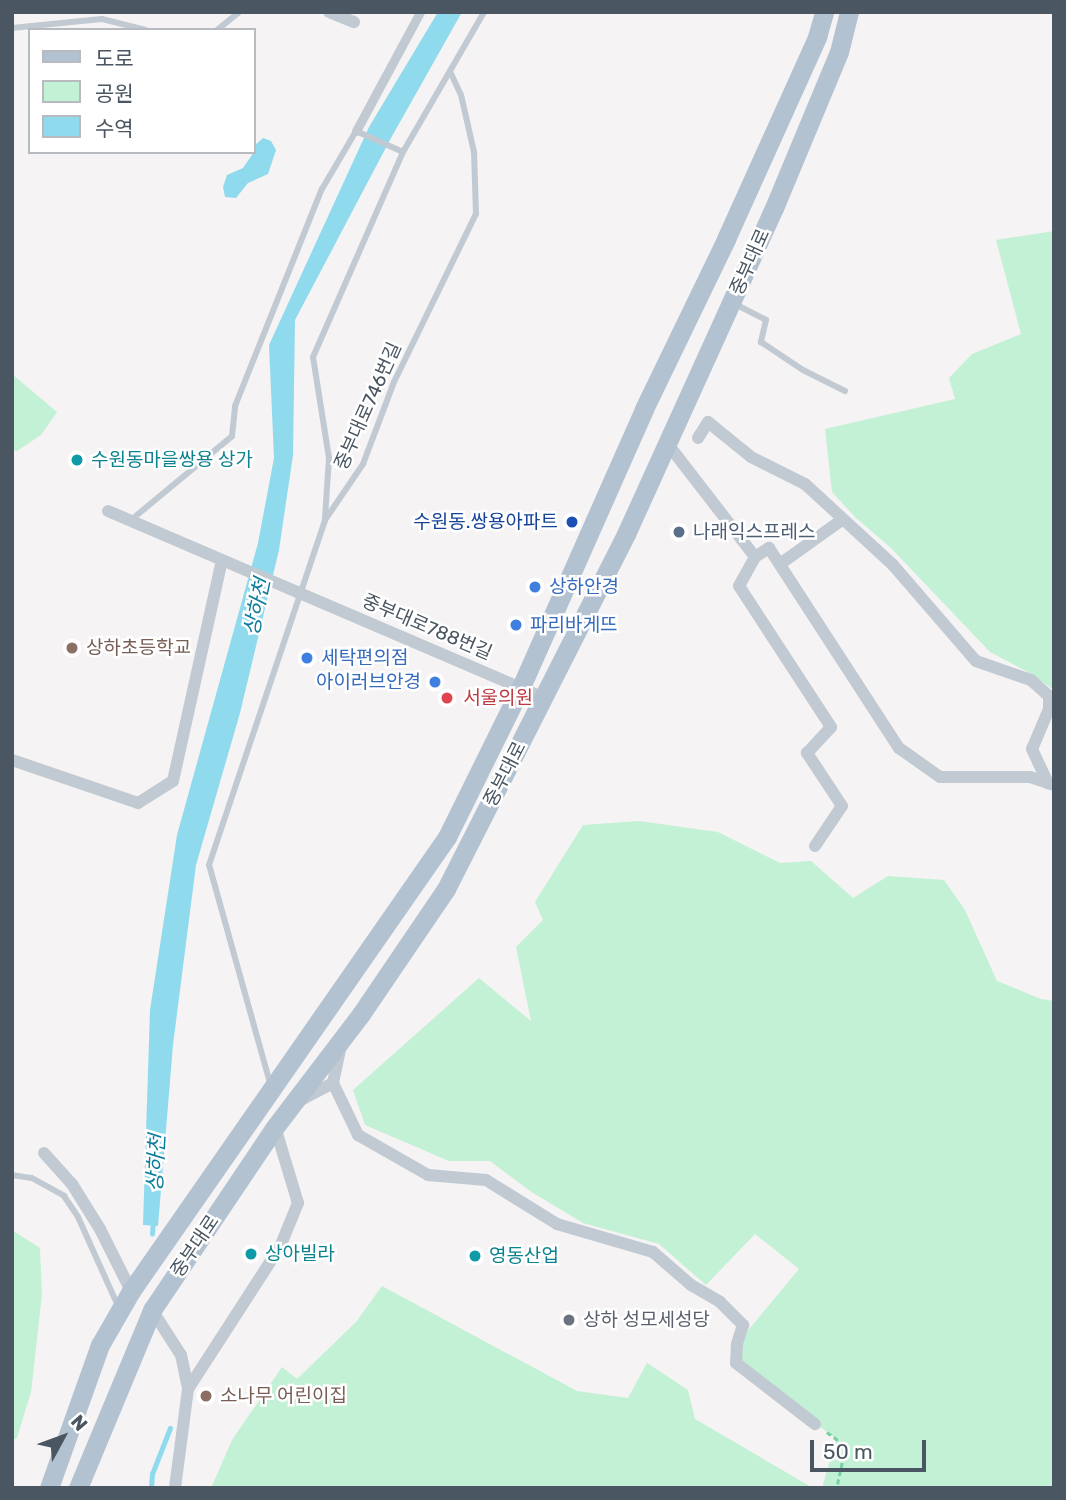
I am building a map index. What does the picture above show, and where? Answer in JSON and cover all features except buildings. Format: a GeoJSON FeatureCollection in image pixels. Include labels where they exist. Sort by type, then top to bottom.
{"type":"FeatureCollection","features":[{"type":"Feature","properties":{"kind":"main road","name":"중부대로"},"geometry":{"type":"LineString","coordinates":[[49,1488],[100,1345],[131,1291],[447,837],[522,687],[644,409],[726,239],[817,37],[824,12]]}},
{"type":"Feature","properties":{"kind":"main road","name":"중부대로"},"geometry":{"type":"LineString","coordinates":[[78,1488],[152,1310],[275,1127],[343,1037],[446,889],[544,698],[667,443],[839,52],[849,12]]}},
{"type":"Feature","properties":{"kind":"street"},"geometry":{"type":"LineString","coordinates":[[329,12],[354,22]]}},
{"type":"Feature","properties":{"kind":"street"},"geometry":{"type":"LineString","coordinates":[[356,131],[419,12]]}},
{"type":"Feature","properties":{"kind":"street"},"geometry":{"type":"LineString","coordinates":[[698,438],[708,422],[751,457],[805,484],[893,565],[976,661],[1031,680],[1049,696],[1049,709],[1032,749],[1051,784]]}},
{"type":"Feature","properties":{"kind":"street"},"geometry":{"type":"LineString","coordinates":[[667,443],[755,557]]}},
{"type":"Feature","properties":{"kind":"street"},"geometry":{"type":"LineString","coordinates":[[12,760],[138,803],[173,781],[222,560],[108,511]]}},
{"type":"Feature","properties":{"kind":"street"},"geometry":{"type":"LineString","coordinates":[[780,564],[844,519]]}},
{"type":"Feature","properties":{"kind":"street"},"geometry":{"type":"LineString","coordinates":[[815,846],[842,806],[807,753],[831,727],[739,586],[755,557],[769,548],[899,748],[940,777],[1030,777],[1051,784]]}},
{"type":"Feature","properties":{"kind":"street","name":"중부대로788번길"},"geometry":{"type":"LineString","coordinates":[[222,560],[544,698]]}},
{"type":"Feature","properties":{"kind":"street"},"geometry":{"type":"LineString","coordinates":[[343,1037],[333,1083],[358,1135],[428,1175],[486,1181],[557,1224],[653,1252],[691,1284],[720,1302],[743,1325],[737,1344],[736,1363],[816,1424]]}},
{"type":"Feature","properties":{"kind":"street"},"geometry":{"type":"LineString","coordinates":[[292,1104],[333,1083]]}},
{"type":"Feature","properties":{"kind":"street"},"geometry":{"type":"LineString","coordinates":[[188,1389],[281,1247],[298,1203],[275,1127]]}},
{"type":"Feature","properties":{"kind":"street"},"geometry":{"type":"LineString","coordinates":[[44,1153],[72,1184],[100,1229],[131,1291]]}},
{"type":"Feature","properties":{"kind":"street"},"geometry":{"type":"LineString","coordinates":[[152,1310],[181,1355],[188,1389],[175,1488]]}},
{"type":"Feature","properties":{"kind":"lane"},"geometry":{"type":"LineString","coordinates":[[219,28],[239,12]]}},
{"type":"Feature","properties":{"kind":"lane"},"geometry":{"type":"LineString","coordinates":[[325,520],[329,458],[313,358],[403,152],[484,12]]}},
{"type":"Feature","properties":{"kind":"lane"},"geometry":{"type":"LineString","coordinates":[[12,28],[102,19],[138,28]]}},
{"type":"Feature","properties":{"kind":"lane","name":"중부대로746번길"},"geometry":{"type":"LineString","coordinates":[[297,593],[325,520],[363,464],[394,382],[476,214],[474,152],[461,95],[450,71]]}},
{"type":"Feature","properties":{"kind":"lane"},"geometry":{"type":"LineString","coordinates":[[131,520],[232,436],[235,406],[322,189],[356,131],[403,152]]}},
{"type":"Feature","properties":{"kind":"lane"},"geometry":{"type":"LineString","coordinates":[[731,302],[766,320],[761,342],[803,370],[845,391]]}},
{"type":"Feature","properties":{"kind":"lane"},"geometry":{"type":"LineString","coordinates":[[272,1089],[209,865],[297,593]]}},
{"type":"Feature","properties":{"kind":"lane"},"geometry":{"type":"LineString","coordinates":[[12,1175],[32,1178],[64,1195],[94,1252],[119,1312]]}},
{"type":"Feature","properties":{"kind":"path"},"geometry":{"type":"LineString","coordinates":[[816,1424],[846,1446],[837,1488]]}},
{"type":"Feature","properties":{"kind":"green space"},"geometry":{"type":"Polygon","coordinates":[[[1054,231],[1054,690],[1028,672],[990,652],[890,547],[856,518],[832,492],[825,429],[955,399],[949,378],[972,354],[1021,334],[996,240],[1054,231]]]}},
{"type":"Feature","properties":{"kind":"green space"},"geometry":{"type":"Polygon","coordinates":[[[12,374],[57,412],[41,435],[17,451],[12,449],[12,374]]]}},
{"type":"Feature","properties":{"kind":"green space"},"geometry":{"type":"Polygon","coordinates":[[[639,821],[718,832],[780,863],[811,861],[853,898],[888,876],[944,880],[965,910],[997,981],[1041,999],[1054,1001],[1054,1488],[822,1488],[836,1439],[734,1359],[745,1334],[799,1269],[755,1234],[706,1285],[659,1244],[583,1223],[533,1193],[490,1161],[449,1161],[365,1125],[353,1090],[479,978],[531,1021],[516,947],[543,920],[535,902],[583,825],[639,821]]]}},
{"type":"Feature","properties":{"kind":"green space"},"geometry":{"type":"Polygon","coordinates":[[[12,1230],[40,1248],[42,1295],[31,1392],[17,1438],[12,1441],[12,1230]]]}},
{"type":"Feature","properties":{"kind":"green space"},"geometry":{"type":"Polygon","coordinates":[[[382,1286],[577,1391],[628,1398],[647,1363],[688,1390],[695,1419],[813,1488],[211,1488],[232,1440],[282,1367],[297,1379],[356,1322],[382,1286]]]}},
{"type":"Feature","properties":{"kind":"water"},"geometry":{"type":"Polygon","coordinates":[[[438,12],[462,12],[391,138],[295,320],[293,455],[279,550],[240,713],[196,865],[173,1045],[158,1226],[143,1225],[150,1010],[177,835],[258,543],[274,458],[269,345],[369,127],[438,12]]]}},
{"type":"Feature","properties":{"kind":"water"},"geometry":{"type":"Polygon","coordinates":[[[263,138],[271,141],[276,150],[268,174],[248,183],[236,198],[225,197],[223,187],[227,175],[243,168],[253,154],[256,154],[256,144],[263,138]]]}},
{"type":"Feature","properties":{"kind":"waterway","name":"상하천"},"geometry":{"type":"LineString","coordinates":[[152,1234],[153,1221]]}},
{"type":"Feature","properties":{"kind":"waterway"},"geometry":{"type":"LineString","coordinates":[[151,1488],[152,1474],[170,1428]]}},
{"type":"Feature","properties":{"kind":"place","name":"수원동마을쌍용 상가"},"geometry":{"type":"Point","coordinates":[77,460]}},
{"type":"Feature","properties":{"kind":"place","name":"수원동.쌍용아파트"},"geometry":{"type":"Point","coordinates":[572,522]}},
{"type":"Feature","properties":{"kind":"place","name":"나래익스프레스"},"geometry":{"type":"Point","coordinates":[679,532]}},
{"type":"Feature","properties":{"kind":"place","name":"상하안경"},"geometry":{"type":"Point","coordinates":[535,587]}},
{"type":"Feature","properties":{"kind":"place","name":"파리바게뜨"},"geometry":{"type":"Point","coordinates":[516,625]}},
{"type":"Feature","properties":{"kind":"place","name":"상하초등학교"},"geometry":{"type":"Point","coordinates":[72,648]}},
{"type":"Feature","properties":{"kind":"place","name":"세탁편의점"},"geometry":{"type":"Point","coordinates":[307,658]}},
{"type":"Feature","properties":{"kind":"place","name":"아이러브안경"},"geometry":{"type":"Point","coordinates":[435,682]}},
{"type":"Feature","properties":{"kind":"place","name":"서울의원"},"geometry":{"type":"Point","coordinates":[447,698]}},
{"type":"Feature","properties":{"kind":"place","name":"상아빌라"},"geometry":{"type":"Point","coordinates":[251,1254]}},
{"type":"Feature","properties":{"kind":"place","name":"영동산업"},"geometry":{"type":"Point","coordinates":[475,1256]}},
{"type":"Feature","properties":{"kind":"place","name":"상하 성모세성당"},"geometry":{"type":"Point","coordinates":[569,1320]}},
{"type":"Feature","properties":{"kind":"place","name":"소나무 어린이집"},"geometry":{"type":"Point","coordinates":[206,1396]}}]}
